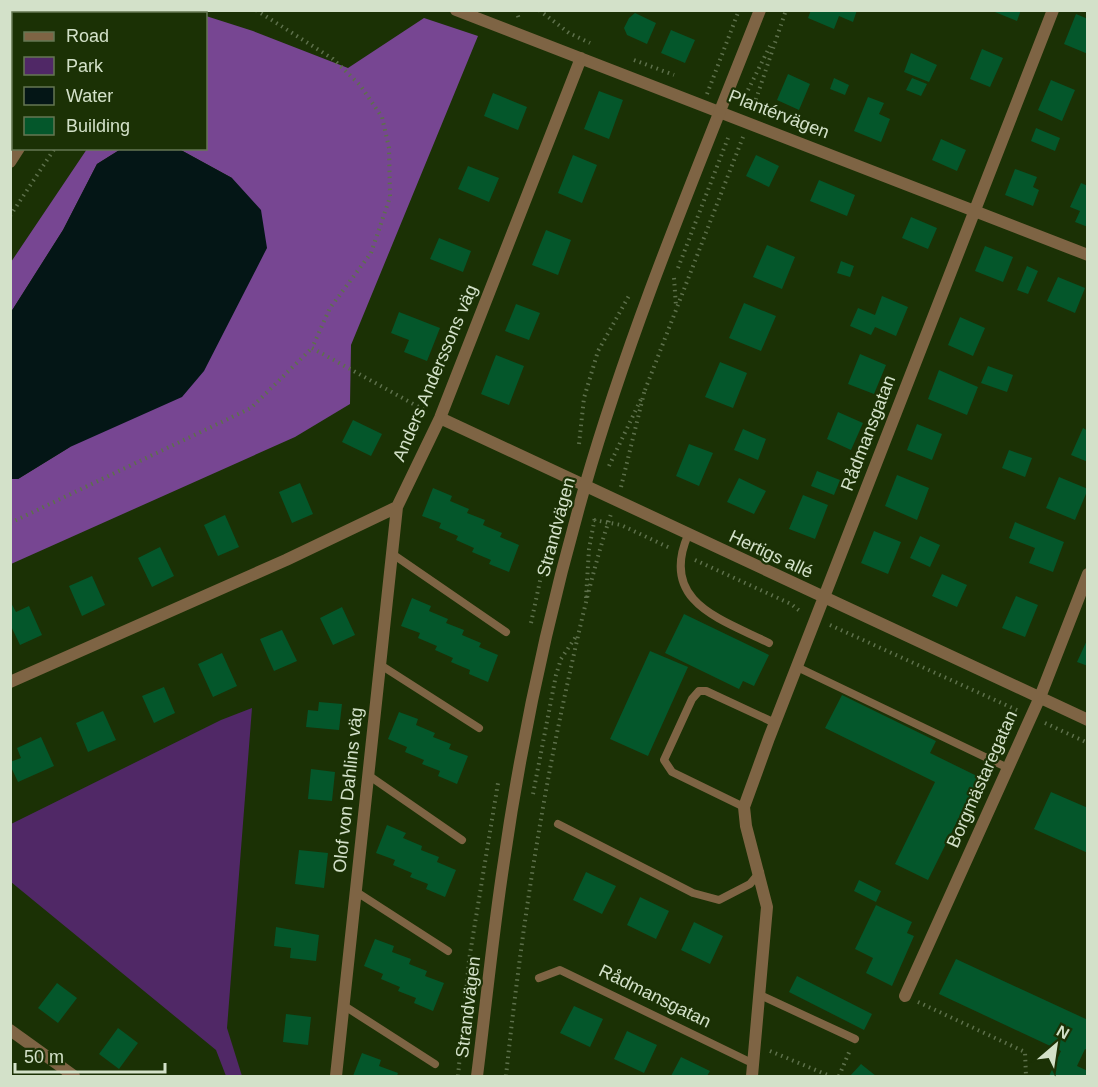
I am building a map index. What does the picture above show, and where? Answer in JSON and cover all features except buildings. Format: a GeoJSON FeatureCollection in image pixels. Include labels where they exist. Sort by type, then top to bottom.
{"type":"FeatureCollection","features":[{"type":"Feature","properties":{"kind":"street","name":"Plantérvägen"},"geometry":{"type":"LineString","coordinates":[[456,10],[1088,255]]}},
{"type":"Feature","properties":{"kind":"street","name":"Strandvägen"},"geometry":{"type":"LineString","coordinates":[[477,1077],[504,861],[521,759],[547,636],[585,486],[639,318],[760,10]]}},
{"type":"Feature","properties":{"kind":"street","name":"Rådmansgatan"},"geometry":{"type":"LineString","coordinates":[[753,1070],[767,907],[760,872],[746,825],[744,807],[1053,10]]}},
{"type":"Feature","properties":{"kind":"street","name":"Anders Anderssons väg"},"geometry":{"type":"LineString","coordinates":[[397,507],[440,418],[580,58]]}},
{"type":"Feature","properties":{"kind":"street","name":"Hertigs allé"},"geometry":{"type":"LineString","coordinates":[[440,418],[823,599],[1088,720]]}},
{"type":"Feature","properties":{"kind":"street","name":"Olof von Dahlins väg"},"geometry":{"type":"LineString","coordinates":[[336,1077],[397,507]]}},
{"type":"Feature","properties":{"kind":"street"},"geometry":{"type":"LineString","coordinates":[[10,681],[286,560],[397,507]]}},
{"type":"Feature","properties":{"kind":"street","name":"Borgmästaregatan"},"geometry":{"type":"LineString","coordinates":[[905,996],[1006,767],[1040,697],[1088,574]]}},
{"type":"Feature","properties":{"kind":"street"},"geometry":{"type":"LineString","coordinates":[[10,1030],[74,1077]]}},
{"type":"Feature","properties":{"kind":"lane"},"geometry":{"type":"LineString","coordinates":[[688,535],[681,554],[686,591],[694,602],[710,614],[769,643]]}},
{"type":"Feature","properties":{"kind":"lane"},"geometry":{"type":"LineString","coordinates":[[391,553],[506,632]]}},
{"type":"Feature","properties":{"kind":"lane"},"geometry":{"type":"LineString","coordinates":[[379,664],[479,728]]}},
{"type":"Feature","properties":{"kind":"lane"},"geometry":{"type":"LineString","coordinates":[[797,667],[1006,767]]}},
{"type":"Feature","properties":{"kind":"lane"},"geometry":{"type":"LineString","coordinates":[[744,807],[672,772],[664,760],[692,699],[699,692],[706,691],[775,723]]}},
{"type":"Feature","properties":{"kind":"lane"},"geometry":{"type":"LineString","coordinates":[[368,776],[462,840]]}},
{"type":"Feature","properties":{"kind":"lane"},"geometry":{"type":"LineString","coordinates":[[558,824],[693,893],[719,900],[750,884],[760,872]]}},
{"type":"Feature","properties":{"kind":"lane"},"geometry":{"type":"LineString","coordinates":[[355,891],[448,951]]}},
{"type":"Feature","properties":{"kind":"lane","name":"Rådmansgatan"},"geometry":{"type":"LineString","coordinates":[[539,978],[560,970],[753,1070]]}},
{"type":"Feature","properties":{"kind":"lane"},"geometry":{"type":"LineString","coordinates":[[760,996],[855,1039]]}},
{"type":"Feature","properties":{"kind":"lane"},"geometry":{"type":"LineString","coordinates":[[343,1005],[435,1064]]}},
{"type":"Feature","properties":{"kind":"path"},"geometry":{"type":"LineString","coordinates":[[10,523],[251,408],[312,348],[330,308],[371,253],[390,197],[389,148],[382,117],[360,85],[333,59],[256,10]]}},
{"type":"Feature","properties":{"kind":"path"},"geometry":{"type":"LineString","coordinates":[[539,10],[569,33],[597,46]]}},
{"type":"Feature","properties":{"kind":"path"},"geometry":{"type":"LineString","coordinates":[[676,307],[673,280],[736,117],[786,10]]}},
{"type":"Feature","properties":{"kind":"path"},"geometry":{"type":"LineString","coordinates":[[645,389],[676,307],[695,267],[749,122],[775,37]]}},
{"type":"Feature","properties":{"kind":"path"},"geometry":{"type":"LineString","coordinates":[[631,59],[679,77]]}},
{"type":"Feature","properties":{"kind":"path"},"geometry":{"type":"LineString","coordinates":[[699,85],[708,89]]}},
{"type":"Feature","properties":{"kind":"path"},"geometry":{"type":"LineString","coordinates":[[10,216],[54,150]]}},
{"type":"Feature","properties":{"kind":"path"},"geometry":{"type":"LineString","coordinates":[[312,348],[440,418]]}},
{"type":"Feature","properties":{"kind":"path"},"geometry":{"type":"LineString","coordinates":[[594,520],[621,525],[791,604],[800,612],[1088,743]]}},
{"type":"Feature","properties":{"kind":"path"},"geometry":{"type":"LineString","coordinates":[[506,1077],[521,945],[537,836],[586,602]]}},
{"type":"Feature","properties":{"kind":"path"},"geometry":{"type":"LineString","coordinates":[[532,797],[556,675],[561,659],[579,633]]}},
{"type":"Feature","properties":{"kind":"path"},"geometry":{"type":"LineString","coordinates":[[905,996],[1025,1052],[1026,1077]]}},
{"type":"Feature","properties":{"kind":"path"},"geometry":{"type":"LineString","coordinates":[[839,1077],[855,1039]]}},
{"type":"Feature","properties":{"kind":"path"},"geometry":{"type":"LineString","coordinates":[[755,1045],[830,1077]]}},
{"type":"Feature","properties":{"kind":"green space"},"geometry":{"type":"Polygon","coordinates":[[[252,708],[227,1028],[242,1076],[226,1076],[216,1050],[11,882],[11,824],[221,720],[252,708]]]}},
{"type":"Feature","properties":{"kind":"shaded area"},"geometry":{"type":"Polygon","coordinates":[[[207,16],[253,31],[348,68],[424,18],[478,36],[351,345],[350,404],[295,437],[11,564],[11,479],[18,479],[70,447],[232,178],[181,150],[207,150],[207,16]]]}},
{"type":"Feature","properties":{"kind":"shaded area"},"geometry":{"type":"Polygon","coordinates":[[[86,150],[119,150],[97,164],[63,230],[11,312],[11,262],[86,150]]]}},
{"type":"Feature","properties":{"kind":"water"},"geometry":{"type":"Polygon","coordinates":[[[119,150],[181,150],[232,178],[261,210],[267,248],[204,371],[182,397],[70,447],[18,479],[11,479],[11,312],[63,230],[97,164],[119,150]]]}}]}
